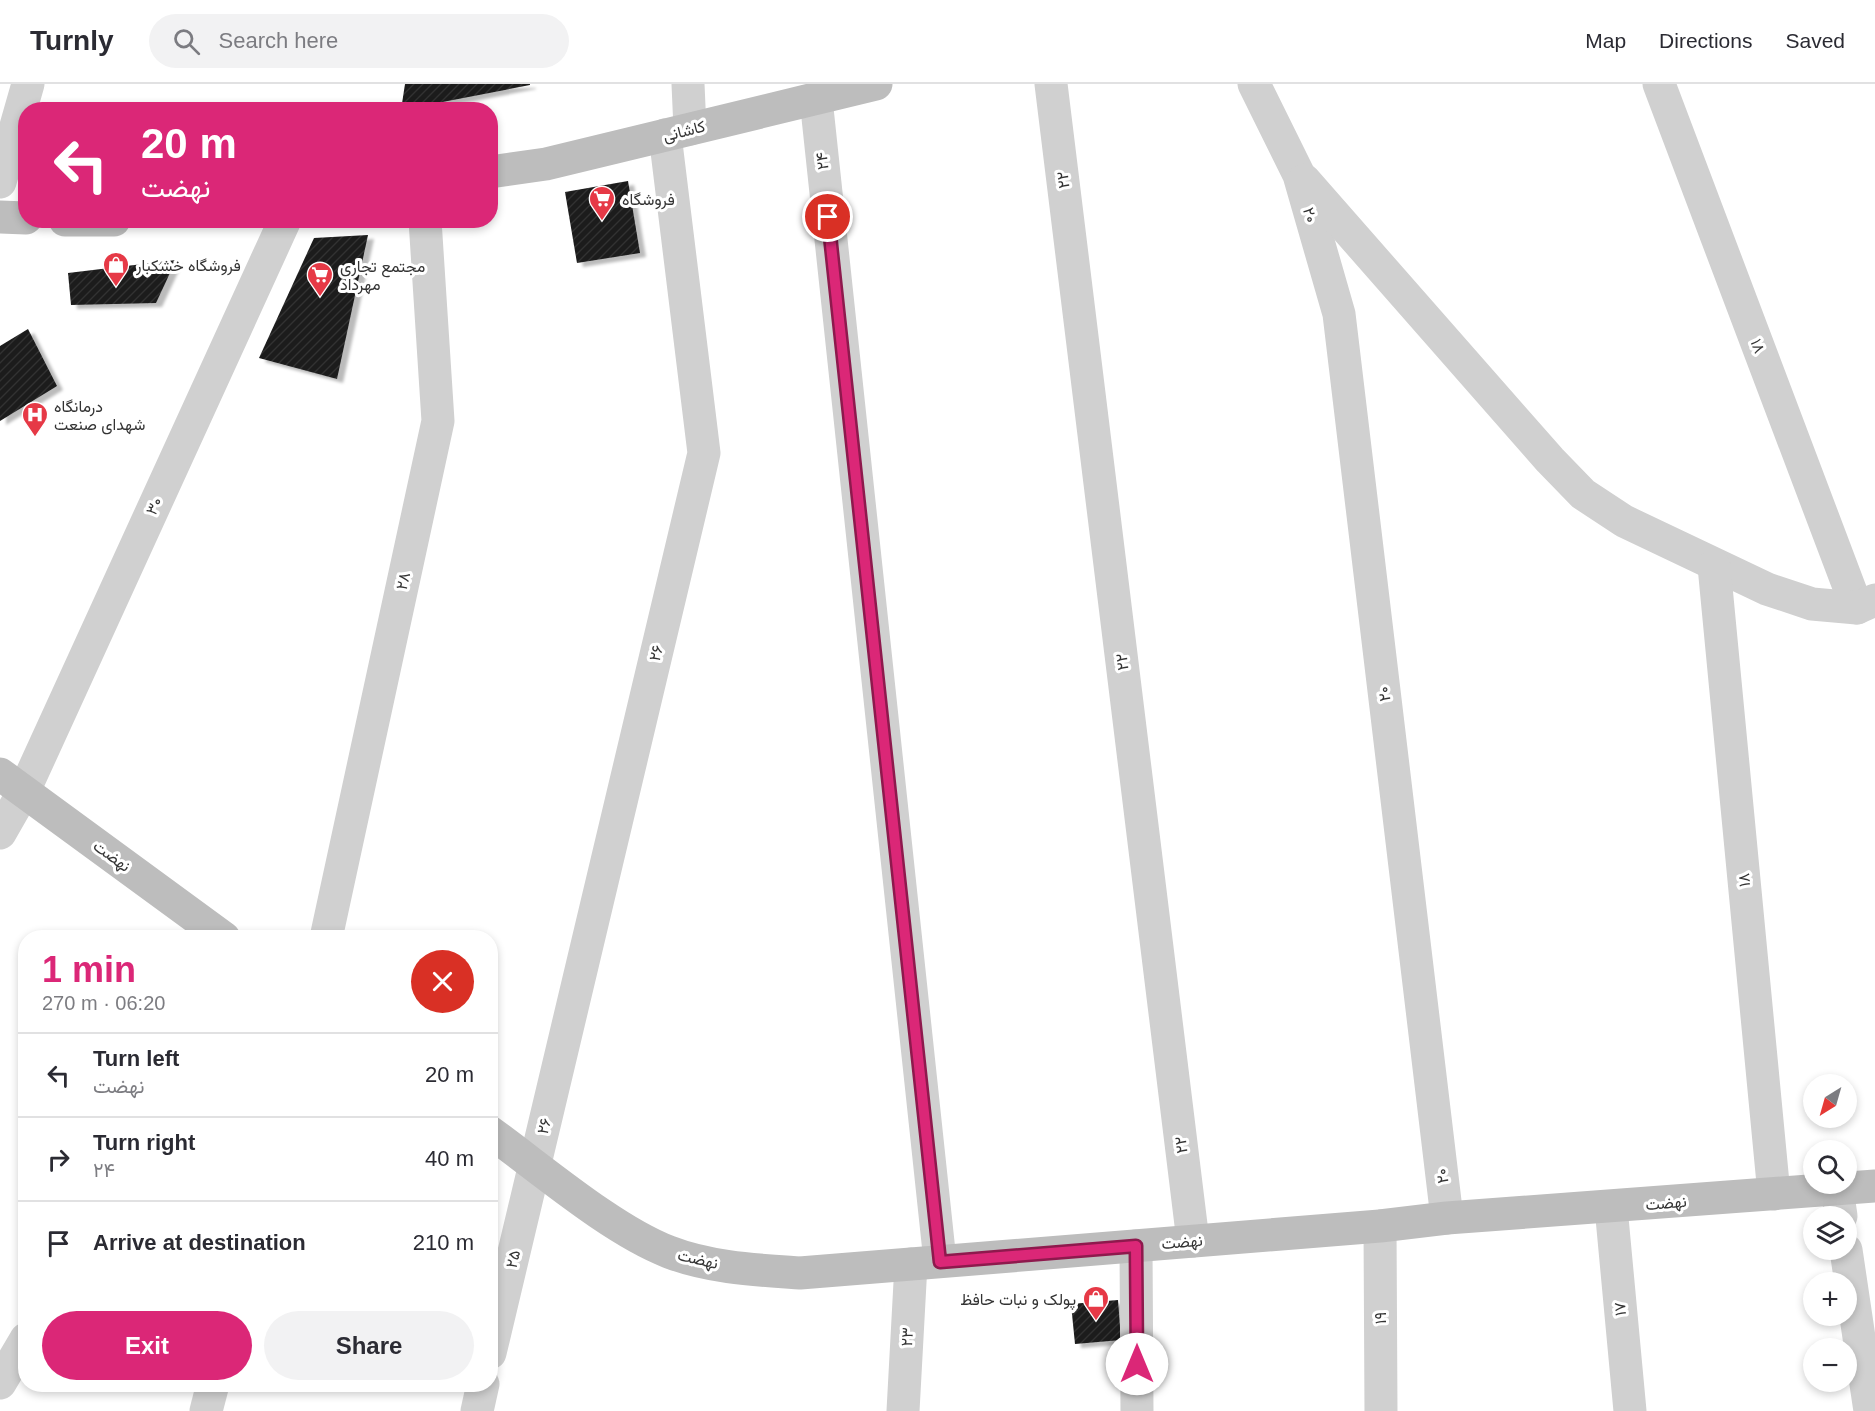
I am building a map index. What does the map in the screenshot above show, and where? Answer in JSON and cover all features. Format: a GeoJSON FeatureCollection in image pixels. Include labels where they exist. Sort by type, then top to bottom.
{"type":"FeatureCollection","features":[{"type":"Feature","properties":{"kind":"main road","name":"کاشانی"},"geometry":{"type":"LineString","coordinates":[[498,171],[546,164],[876,84]]}},
{"type":"Feature","properties":{"kind":"main road"},"geometry":{"type":"LineString","coordinates":[[0,217],[18,218]]}},
{"type":"Feature","properties":{"kind":"main road","name":"نهضت"},"geometry":{"type":"LineString","coordinates":[[12,783],[213,930]]}},
{"type":"Feature","properties":{"kind":"main road","name":"نهضت"},"geometry":{"type":"LineString","coordinates":[[498,1138],[617,1224],[669,1252],[711,1263],[800,1273],[1380,1226],[1447,1218],[1774,1194],[1839,1203],[1875,1186]]}},
{"type":"Feature","properties":{"kind":"street"},"geometry":{"type":"LineString","coordinates":[[23,102],[28,84]]}},
{"type":"Feature","properties":{"kind":"street","name":"۲۶"},"geometry":{"type":"LineString","coordinates":[[535,1165],[704,453],[678,132],[688,84]]}},
{"type":"Feature","properties":{"kind":"street","name":"۲۲"},"geometry":{"type":"LineString","coordinates":[[1051,84],[1193,1241]]}},
{"type":"Feature","properties":{"kind":"street","name":"۲۰"},"geometry":{"type":"LineString","coordinates":[[1254,84],[1299,175],[1339,314],[1447,1218]]}},
{"type":"Feature","properties":{"kind":"street","name":"۱۸"},"geometry":{"type":"LineString","coordinates":[[1659,84],[1866,604]]}},
{"type":"Feature","properties":{"kind":"street","name":"۲۴"},"geometry":{"type":"LineString","coordinates":[[816,99],[925,1263]]}},
{"type":"Feature","properties":{"kind":"street"},"geometry":{"type":"LineString","coordinates":[[0,182],[18,119]]}},
{"type":"Feature","properties":{"kind":"street","name":"۲۰"},"geometry":{"type":"LineString","coordinates":[[1299,175],[1550,460],[1583,494],[1624,521],[1714,566],[1767,588],[1812,604],[1866,604]]}},
{"type":"Feature","properties":{"kind":"street","name":"۳۰"},"geometry":{"type":"LineString","coordinates":[[0,833],[12,783],[281,228]]}},
{"type":"Feature","properties":{"kind":"street","name":"۲۸"},"geometry":{"type":"LineString","coordinates":[[328,930],[438,421],[426,228]]}},
{"type":"Feature","properties":{"kind":"street","name":"۱۸"},"geometry":{"type":"LineString","coordinates":[[1714,566],[1774,1194]]}},
{"type":"Feature","properties":{"kind":"street","name":"۲۵"},"geometry":{"type":"LineString","coordinates":[[498,1320],[535,1165]]}},
{"type":"Feature","properties":{"kind":"street","name":"۱۷"},"geometry":{"type":"LineString","coordinates":[[1611,1207],[1630,1411]]}},
{"type":"Feature","properties":{"kind":"street","name":"۱۹"},"geometry":{"type":"LineString","coordinates":[[1380,1226],[1381,1411]]}},
{"type":"Feature","properties":{"kind":"street"},"geometry":{"type":"LineString","coordinates":[[1136,1246],[1137,1411]]}},
{"type":"Feature","properties":{"kind":"street"},"geometry":{"type":"LineString","coordinates":[[1847,1260],[1870,1411]]}},
{"type":"Feature","properties":{"kind":"street","name":"۲۳"},"geometry":{"type":"LineString","coordinates":[[903,1411],[925,1263]]}},
{"type":"Feature","properties":{"kind":"street"},"geometry":{"type":"LineString","coordinates":[[0,1383],[18,1353]]}},
{"type":"Feature","properties":{"kind":"street"},"geometry":{"type":"LineString","coordinates":[[206,1411],[211,1392]]}},
{"type":"Feature","properties":{"kind":"street"},"geometry":{"type":"LineString","coordinates":[[477,1411],[481,1392]]}},
{"type":"Feature","properties":{"kind":"building"},"geometry":{"type":"Polygon","coordinates":[[[405,84],[530,84],[442,102],[402,102],[405,84]]]}},
{"type":"Feature","properties":{"kind":"building","name":"فروشگاه"},"geometry":{"type":"Polygon","coordinates":[[[628,181],[640,253],[577,263],[565,192],[628,181]]]}},
{"type":"Feature","properties":{"kind":"building","name":"مجتمع تجاری مهرداد"},"geometry":{"type":"Polygon","coordinates":[[[368,235],[337,379],[259,358],[314,238],[368,235]]]}},
{"type":"Feature","properties":{"kind":"building","name":"فروشگاه خشکبار"},"geometry":{"type":"Polygon","coordinates":[[[176,260],[156,303],[71,305],[68,273],[176,260]]]}},
{"type":"Feature","properties":{"kind":"building"},"geometry":{"type":"Polygon","coordinates":[[[28,329],[57,386],[0,421],[0,346],[28,329]]]}},
{"type":"Feature","properties":{"kind":"building","name":"پولک و نبات حافظ"},"geometry":{"type":"Polygon","coordinates":[[[1118,1300],[1121,1340],[1075,1344],[1071,1304],[1118,1300]]]}},
{"type":"Feature","properties":{"kind":"place","name":"فروشگاه"},"geometry":{"type":"Point","coordinates":[602,222]}},
{"type":"Feature","properties":{"kind":"place","name":"فروشگاه خشکبار"},"geometry":{"type":"Point","coordinates":[116,288]}},
{"type":"Feature","properties":{"kind":"place","name":"مجتمع تجاری مهرداد"},"geometry":{"type":"Point","coordinates":[320,298]}},
{"type":"Feature","properties":{"kind":"place","name":"درمانگاه شهدای صنعت"},"geometry":{"type":"Point","coordinates":[35,438]}},
{"type":"Feature","properties":{"kind":"place","name":"پولک و نبات حافظ"},"geometry":{"type":"Point","coordinates":[1096,1322]}},
{"type":"Feature","properties":{"kind":"route"},"geometry":{"type":"LineString","coordinates":[[828,217],[940,1262],[1136,1246],[1137,1364]]}}]}
